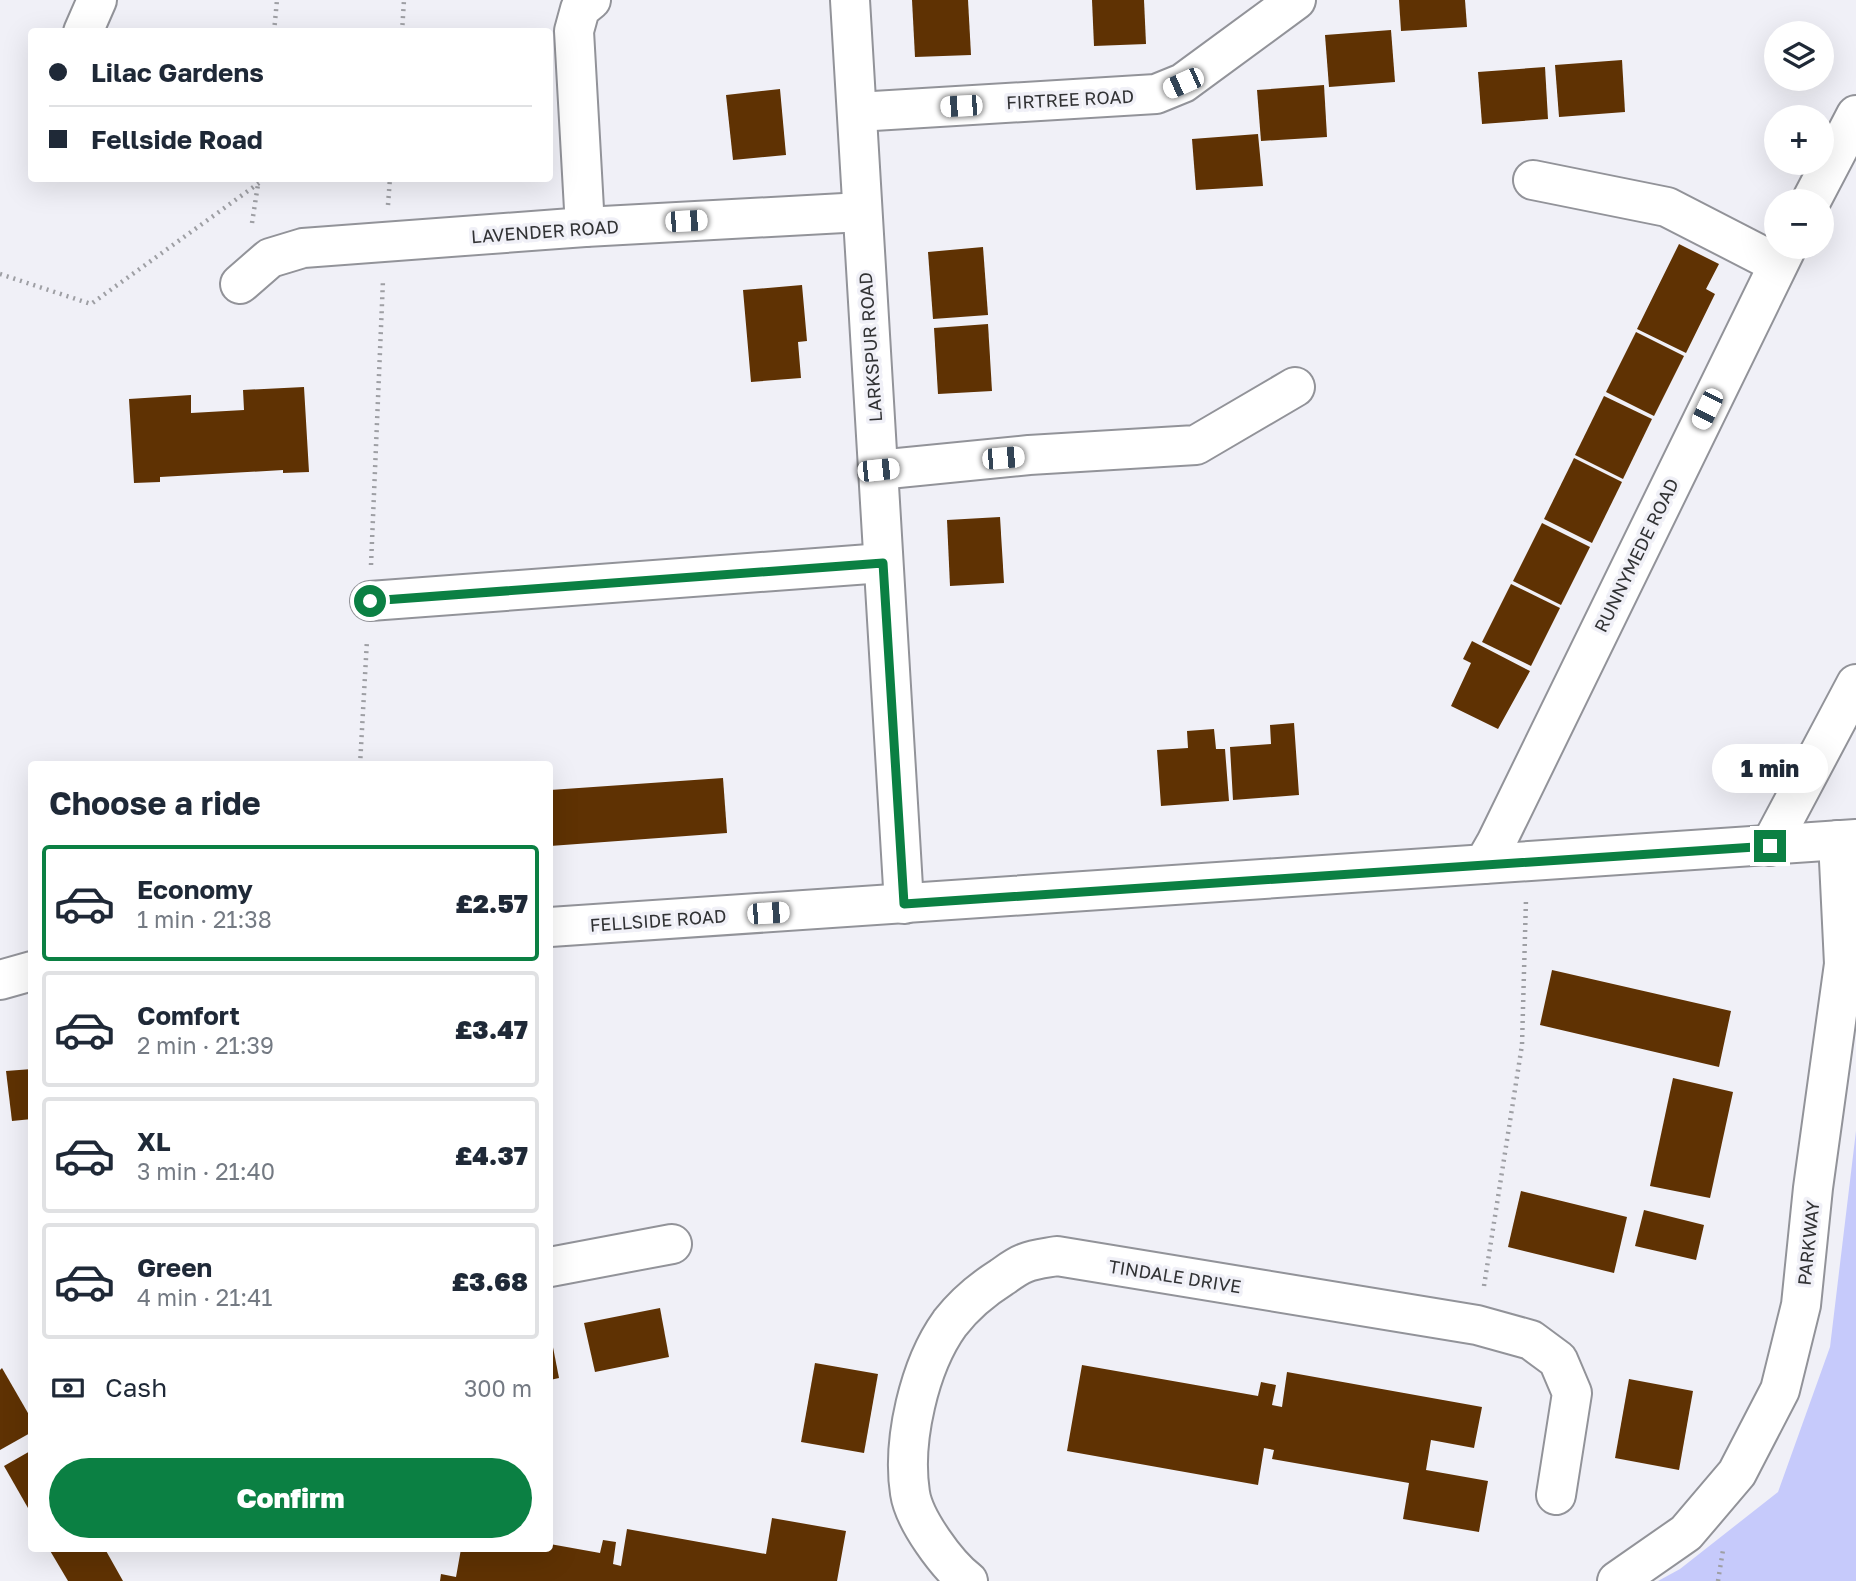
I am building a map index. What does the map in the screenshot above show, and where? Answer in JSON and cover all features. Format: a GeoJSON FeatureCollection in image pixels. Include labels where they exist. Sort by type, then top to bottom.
{"type":"FeatureCollection","features":[{"type":"Feature","properties":{"kind":"street"},"geometry":{"type":"LineString","coordinates":[[85,28],[97,0]]}},
{"type":"Feature","properties":{"kind":"street"},"geometry":{"type":"LineString","coordinates":[[585,228],[574,31],[580,9],[591,0]]}},
{"type":"Feature","properties":{"kind":"street","name":"LARKSPUR ROAD"},"geometry":{"type":"LineString","coordinates":[[850,0],[904,904]]}},
{"type":"Feature","properties":{"kind":"street","name":"FIRTREE ROAD"},"geometry":{"type":"LineString","coordinates":[[857,113],[1156,94],[1183,83],[1296,0]]}},
{"type":"Feature","properties":{"kind":"street"},"geometry":{"type":"LineString","coordinates":[[1817,189],[1856,115]]}},
{"type":"Feature","properties":{"kind":"street"},"geometry":{"type":"LineString","coordinates":[[1533,180],[1667,207],[1764,247]]}},
{"type":"Feature","properties":{"kind":"street","name":"LAVENDER ROAD"},"geometry":{"type":"LineString","coordinates":[[240,284],[270,258],[303,248],[862,212]]}},
{"type":"Feature","properties":{"kind":"street","name":"RUNNYMEDE ROAD"},"geometry":{"type":"LineString","coordinates":[[1483,864],[1496,843],[1780,259]]}},
{"type":"Feature","properties":{"kind":"street"},"geometry":{"type":"LineString","coordinates":[[878,470],[1029,456],[1196,445],[1296,387]]}},
{"type":"Feature","properties":{"kind":"street"},"geometry":{"type":"LineString","coordinates":[[370,601],[883,563]]}},
{"type":"Feature","properties":{"kind":"street"},"geometry":{"type":"LineString","coordinates":[[1770,846],[1856,684]]}},
{"type":"Feature","properties":{"kind":"street","name":"FELLSIDE ROAD"},"geometry":{"type":"LineString","coordinates":[[553,927],[1847,839]]}},
{"type":"Feature","properties":{"kind":"street","name":"PARKWAY"},"geometry":{"type":"LineString","coordinates":[[1617,1581],[1686,1533],[1737,1474],[1780,1390],[1801,1305],[1813,1188],[1844,964],[1847,839]]}},
{"type":"Feature","properties":{"kind":"street"},"geometry":{"type":"LineString","coordinates":[[0,980],[28,972]]}},
{"type":"Feature","properties":{"kind":"street"},"geometry":{"type":"LineString","coordinates":[[553,1266],[672,1244]]}},
{"type":"Feature","properties":{"kind":"street","name":"TINDALE DRIVE"},"geometry":{"type":"LineString","coordinates":[[957,1578],[928,1534],[910,1495],[909,1453],[914,1410],[928,1364],[950,1324],[972,1300],[1024,1263],[1057,1256],[1477,1325],[1531,1340],[1558,1360],[1572,1393],[1556,1495]]}},
{"type":"Feature","properties":{"kind":"path"},"geometry":{"type":"LineString","coordinates":[[274,28],[277,0]]}},
{"type":"Feature","properties":{"kind":"path"},"geometry":{"type":"LineString","coordinates":[[402,28],[404,0]]}},
{"type":"Feature","properties":{"kind":"path"},"geometry":{"type":"LineString","coordinates":[[360,761],[390,182]]}},
{"type":"Feature","properties":{"kind":"path"},"geometry":{"type":"LineString","coordinates":[[0,274],[91,303],[259,183]]}},
{"type":"Feature","properties":{"kind":"path"},"geometry":{"type":"LineString","coordinates":[[1477,1325],[1522,1045],[1527,861]]}},
{"type":"Feature","properties":{"kind":"shaded area"},"geometry":{"type":"Polygon","coordinates":[[[1856,1131],[1856,1581],[1658,1581],[1680,1569],[1778,1492],[1830,1347],[1856,1131]]]}},
{"type":"Feature","properties":{"kind":"building"},"geometry":{"type":"Polygon","coordinates":[[[912,0],[968,0],[971,55],[915,57],[912,0]]]}},
{"type":"Feature","properties":{"kind":"building"},"geometry":{"type":"Polygon","coordinates":[[[1092,0],[1144,0],[1146,44],[1094,46],[1092,0]]]}},
{"type":"Feature","properties":{"kind":"building"},"geometry":{"type":"Polygon","coordinates":[[[1399,0],[1465,0],[1467,27],[1401,31],[1399,0]]]}},
{"type":"Feature","properties":{"kind":"building"},"geometry":{"type":"Polygon","coordinates":[[[1391,30],[1395,82],[1329,87],[1325,35],[1391,30]]]}},
{"type":"Feature","properties":{"kind":"building"},"geometry":{"type":"Polygon","coordinates":[[[1622,60],[1625,112],[1559,117],[1555,65],[1622,60]]]}},
{"type":"Feature","properties":{"kind":"building"},"geometry":{"type":"Polygon","coordinates":[[[1545,67],[1548,119],[1482,124],[1478,72],[1545,67]]]}},
{"type":"Feature","properties":{"kind":"building"},"geometry":{"type":"Polygon","coordinates":[[[1324,85],[1327,137],[1261,141],[1257,90],[1324,85]]]}},
{"type":"Feature","properties":{"kind":"building"},"geometry":{"type":"Polygon","coordinates":[[[780,89],[786,155],[733,160],[726,95],[780,89]]]}},
{"type":"Feature","properties":{"kind":"building"},"geometry":{"type":"Polygon","coordinates":[[[1258,134],[1263,186],[1196,190],[1192,139],[1258,134]]]}},
{"type":"Feature","properties":{"kind":"building"},"geometry":{"type":"Polygon","coordinates":[[[1679,244],[1719,264],[1706,289],[1715,294],[1686,353],[1637,329],[1679,244]]]}},
{"type":"Feature","properties":{"kind":"building"},"geometry":{"type":"Polygon","coordinates":[[[983,247],[988,315],[933,319],[928,252],[983,247]]]}},
{"type":"Feature","properties":{"kind":"building"},"geometry":{"type":"Polygon","coordinates":[[[802,285],[807,341],[798,342],[801,378],[751,382],[743,290],[802,285]]]}},
{"type":"Feature","properties":{"kind":"building"},"geometry":{"type":"Polygon","coordinates":[[[988,324],[992,391],[938,394],[934,328],[988,324]]]}},
{"type":"Feature","properties":{"kind":"building"},"geometry":{"type":"Polygon","coordinates":[[[1636,332],[1684,356],[1654,416],[1606,392],[1636,332]]]}},
{"type":"Feature","properties":{"kind":"building"},"geometry":{"type":"Polygon","coordinates":[[[304,387],[309,472],[283,473],[283,470],[160,477],[160,482],[134,483],[129,399],[191,395],[191,413],[244,410],[243,390],[304,387]]]}},
{"type":"Feature","properties":{"kind":"building"},"geometry":{"type":"Polygon","coordinates":[[[1604,396],[1652,419],[1623,479],[1575,455],[1604,396]]]}},
{"type":"Feature","properties":{"kind":"building"},"geometry":{"type":"Polygon","coordinates":[[[1574,458],[1622,482],[1592,543],[1544,519],[1574,458]]]}},
{"type":"Feature","properties":{"kind":"building"},"geometry":{"type":"Polygon","coordinates":[[[1000,517],[1004,583],[950,586],[947,520],[1000,517]]]}},
{"type":"Feature","properties":{"kind":"building"},"geometry":{"type":"Polygon","coordinates":[[[1542,523],[1590,547],[1561,605],[1513,581],[1542,523]]]}},
{"type":"Feature","properties":{"kind":"building"},"geometry":{"type":"Polygon","coordinates":[[[1511,584],[1560,608],[1531,666],[1482,642],[1511,584]]]}},
{"type":"Feature","properties":{"kind":"building"},"geometry":{"type":"Polygon","coordinates":[[[1472,641],[1530,671],[1498,729],[1451,706],[1471,663],[1463,659],[1472,641]]]}},
{"type":"Feature","properties":{"kind":"building"},"geometry":{"type":"Polygon","coordinates":[[[1294,723],[1299,795],[1233,800],[1230,747],[1271,744],[1270,725],[1294,723]]]}},
{"type":"Feature","properties":{"kind":"building"},"geometry":{"type":"Polygon","coordinates":[[[1214,729],[1216,749],[1225,749],[1229,801],[1161,806],[1157,750],[1188,748],[1187,731],[1214,729]]]}},
{"type":"Feature","properties":{"kind":"building"},"geometry":{"type":"Polygon","coordinates":[[[723,778],[727,833],[553,846],[553,790],[723,778]]]}},
{"type":"Feature","properties":{"kind":"building"},"geometry":{"type":"Polygon","coordinates":[[[1552,970],[1731,1011],[1719,1067],[1540,1025],[1552,970]]]}},
{"type":"Feature","properties":{"kind":"building"},"geometry":{"type":"Polygon","coordinates":[[[28,1069],[28,1119],[12,1121],[6,1071],[28,1069]]]}},
{"type":"Feature","properties":{"kind":"building"},"geometry":{"type":"Polygon","coordinates":[[[1673,1078],[1733,1092],[1710,1198],[1650,1186],[1673,1078]]]}},
{"type":"Feature","properties":{"kind":"building"},"geometry":{"type":"Polygon","coordinates":[[[1521,1191],[1627,1217],[1614,1273],[1508,1247],[1521,1191]]]}},
{"type":"Feature","properties":{"kind":"building"},"geometry":{"type":"Polygon","coordinates":[[[1644,1210],[1704,1225],[1696,1260],[1635,1246],[1644,1210]]]}},
{"type":"Feature","properties":{"kind":"building"},"geometry":{"type":"Polygon","coordinates":[[[660,1308],[669,1357],[595,1372],[584,1323],[660,1308]]]}},
{"type":"Feature","properties":{"kind":"building"},"geometry":{"type":"Polygon","coordinates":[[[553,1347],[559,1378],[553,1379],[553,1347]]]}},
{"type":"Feature","properties":{"kind":"building"},"geometry":{"type":"Polygon","coordinates":[[[815,1363],[878,1374],[864,1453],[801,1442],[815,1363]]]}},
{"type":"Feature","properties":{"kind":"building"},"geometry":{"type":"Polygon","coordinates":[[[1082,1365],[1258,1396],[1261,1382],[1276,1385],[1272,1405],[1282,1407],[1287,1372],[1482,1407],[1474,1448],[1431,1440],[1426,1470],[1488,1481],[1479,1532],[1403,1519],[1409,1483],[1272,1459],[1274,1450],[1264,1448],[1258,1485],[1067,1451],[1082,1365]]]}},
{"type":"Feature","properties":{"kind":"building"},"geometry":{"type":"Polygon","coordinates":[[[2,1368],[28,1413],[28,1434],[0,1450],[2,1368]]]}},
{"type":"Feature","properties":{"kind":"building"},"geometry":{"type":"Polygon","coordinates":[[[1629,1379],[1693,1391],[1679,1470],[1615,1458],[1629,1379]]]}},
{"type":"Feature","properties":{"kind":"building"},"geometry":{"type":"Polygon","coordinates":[[[28,1452],[28,1508],[4,1466],[28,1452]]]}},
{"type":"Feature","properties":{"kind":"building"},"geometry":{"type":"Polygon","coordinates":[[[772,1518],[846,1531],[837,1581],[440,1581],[441,1574],[456,1577],[460,1552],[553,1552],[553,1545],[600,1553],[603,1540],[616,1542],[613,1564],[621,1566],[627,1529],[766,1554],[772,1518]]]}},
{"type":"Feature","properties":{"kind":"building"},"geometry":{"type":"Polygon","coordinates":[[[51,1552],[107,1552],[123,1581],[68,1581],[51,1552]]]}},
{"type":"Feature","properties":{"kind":"route"},"geometry":{"type":"LineString","coordinates":[[370,601],[883,563],[904,904],[1770,846]]}}]}
